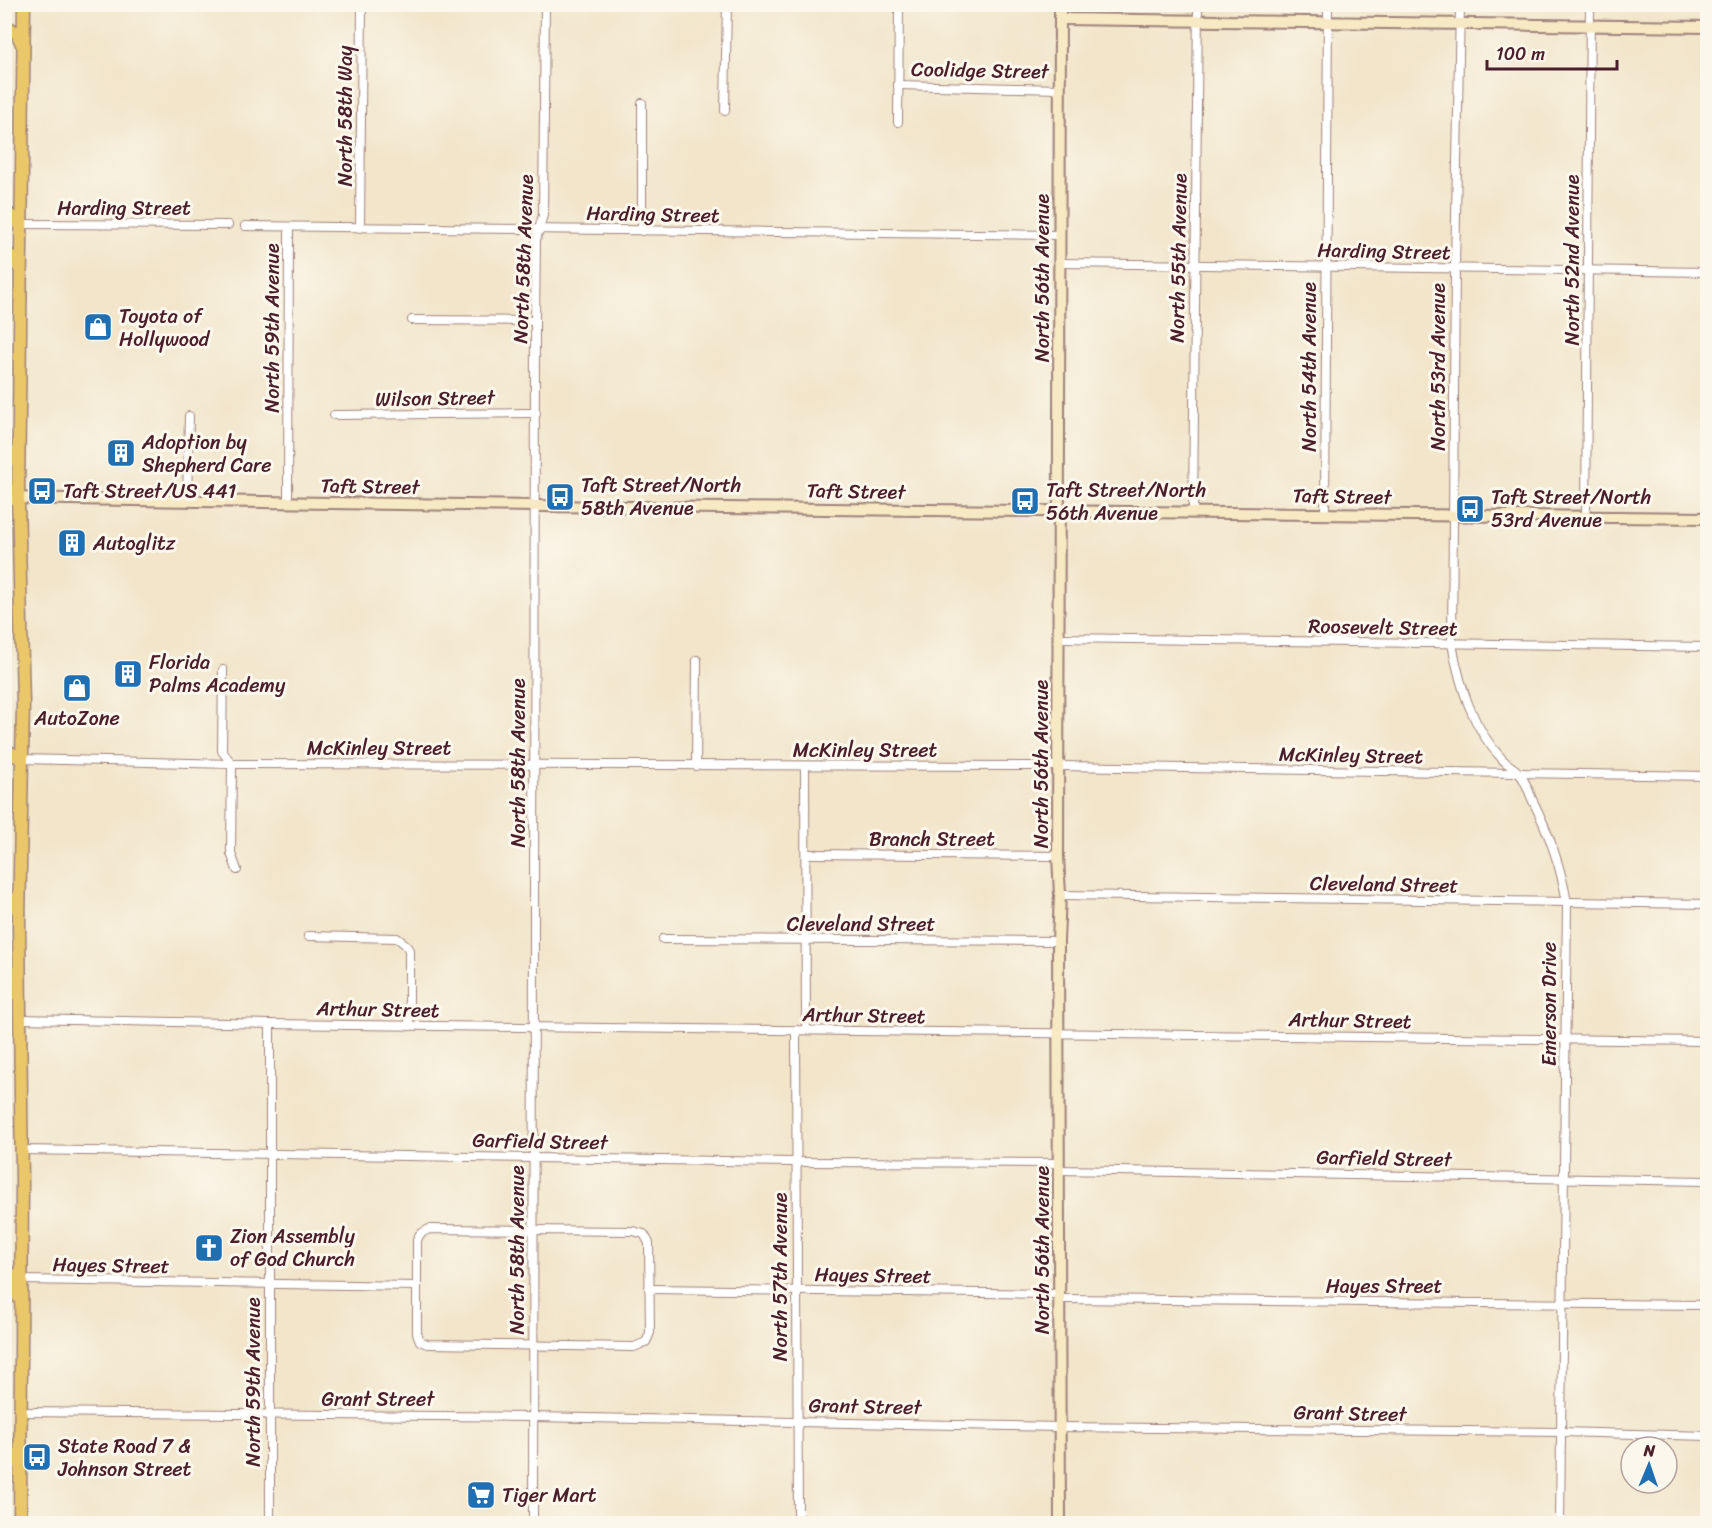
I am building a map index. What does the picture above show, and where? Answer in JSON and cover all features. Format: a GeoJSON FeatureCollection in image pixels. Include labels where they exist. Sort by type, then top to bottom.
{"type":"FeatureCollection","features":[{"type":"Feature","properties":{"kind":"main road"},"geometry":{"type":"LineString","coordinates":[[20,1524],[22,759],[18,498],[24,4]]}},
{"type":"Feature","properties":{"kind":"main road"},"geometry":{"type":"LineString","coordinates":[[4,25],[16,33],[23,48]]}},
{"type":"Feature","properties":{"kind":"main road"},"geometry":{"type":"LineString","coordinates":[[4,209],[20,224]]}},
{"type":"Feature","properties":{"kind":"main road"},"geometry":{"type":"LineString","coordinates":[[4,252],[13,258],[20,269]]}},
{"type":"Feature","properties":{"kind":"main road"},"geometry":{"type":"LineString","coordinates":[[4,747],[22,759]]}},
{"type":"Feature","properties":{"kind":"main road"},"geometry":{"type":"LineString","coordinates":[[4,893],[15,904],[20,914]]}},
{"type":"Feature","properties":{"kind":"main road"},"geometry":{"type":"LineString","coordinates":[[4,1266],[9,1273],[21,1280]]}},
{"type":"Feature","properties":{"kind":"main road"},"geometry":{"type":"LineString","coordinates":[[4,1282],[13,1287],[21,1302]]}},
{"type":"Feature","properties":{"kind":"street","name":"North 58th Way"},"geometry":{"type":"LineString","coordinates":[[360,228],[362,4]]}},
{"type":"Feature","properties":{"kind":"street","name":"North 58th Avenue"},"geometry":{"type":"LineString","coordinates":[[533,1524],[536,240],[543,215],[545,4]]}},
{"type":"Feature","properties":{"kind":"street"},"geometry":{"type":"LineString","coordinates":[[725,111],[727,4]]}},
{"type":"Feature","properties":{"kind":"street"},"geometry":{"type":"LineString","coordinates":[[898,4],[898,122]]}},
{"type":"Feature","properties":{"kind":"street","name":"North 56th Avenue"},"geometry":{"type":"LineString","coordinates":[[1060,4],[1058,856],[1060,895],[1060,1524]]}},
{"type":"Feature","properties":{"kind":"street","name":"North 55th Avenue"},"geometry":{"type":"LineString","coordinates":[[1193,511],[1198,4]]}},
{"type":"Feature","properties":{"kind":"street","name":"North 54th Avenue"},"geometry":{"type":"LineString","coordinates":[[1326,514],[1328,4]]}},
{"type":"Feature","properties":{"kind":"street","name":"North 53rd Avenue"},"geometry":{"type":"LineString","coordinates":[[1453,514],[1460,4]]}},
{"type":"Feature","properties":{"kind":"street","name":"North 52nd Avenue"},"geometry":{"type":"LineString","coordinates":[[1587,516],[1590,4]]}},
{"type":"Feature","properties":{"kind":"street"},"geometry":{"type":"LineString","coordinates":[[1060,19],[1707,27]]}},
{"type":"Feature","properties":{"kind":"street","name":"Coolidge Street"},"geometry":{"type":"LineString","coordinates":[[898,85],[1060,89]]}},
{"type":"Feature","properties":{"kind":"street"},"geometry":{"type":"LineString","coordinates":[[642,103],[642,231]]}},
{"type":"Feature","properties":{"kind":"street","name":"Harding Street"},"geometry":{"type":"LineString","coordinates":[[20,224],[228,225]]}},
{"type":"Feature","properties":{"kind":"street","name":"Harding Street"},"geometry":{"type":"LineString","coordinates":[[245,226],[1060,235]]}},
{"type":"Feature","properties":{"kind":"street","name":"North 59th Avenue"},"geometry":{"type":"LineString","coordinates":[[288,502],[289,227]]}},
{"type":"Feature","properties":{"kind":"street","name":"Harding Street"},"geometry":{"type":"LineString","coordinates":[[1060,263],[1707,272]]}},
{"type":"Feature","properties":{"kind":"street"},"geometry":{"type":"LineString","coordinates":[[412,320],[536,321]]}},
{"type":"Feature","properties":{"kind":"street","name":"Wilson Street"},"geometry":{"type":"LineString","coordinates":[[334,415],[536,413]]}},
{"type":"Feature","properties":{"kind":"street"},"geometry":{"type":"LineString","coordinates":[[187,501],[189,416]]}},
{"type":"Feature","properties":{"kind":"street","name":"Taft Street"},"geometry":{"type":"LineString","coordinates":[[4,498],[1707,518]]}},
{"type":"Feature","properties":{"kind":"street","name":"Emerson Drive"},"geometry":{"type":"LineString","coordinates":[[1453,514],[1452,644],[1465,698],[1478,726],[1502,759],[1520,774],[1556,852],[1567,903],[1560,1524]]}},
{"type":"Feature","properties":{"kind":"street","name":"Roosevelt Street"},"geometry":{"type":"LineString","coordinates":[[1059,638],[1707,647]]}},
{"type":"Feature","properties":{"kind":"street"},"geometry":{"type":"LineString","coordinates":[[696,766],[697,660]]}},
{"type":"Feature","properties":{"kind":"street"},"geometry":{"type":"LineString","coordinates":[[223,670],[222,751],[232,764],[231,853],[237,870]]}},
{"type":"Feature","properties":{"kind":"street","name":"McKinley Street"},"geometry":{"type":"LineString","coordinates":[[22,759],[232,764],[1060,766],[1707,776]]}},
{"type":"Feature","properties":{"kind":"street"},"geometry":{"type":"LineString","coordinates":[[805,767],[806,1030]]}},
{"type":"Feature","properties":{"kind":"street","name":"Branch Street"},"geometry":{"type":"LineString","coordinates":[[806,854],[1058,856]]}},
{"type":"Feature","properties":{"kind":"street","name":"Cleveland Street"},"geometry":{"type":"LineString","coordinates":[[1060,895],[1707,904]]}},
{"type":"Feature","properties":{"kind":"street"},"geometry":{"type":"LineString","coordinates":[[308,936],[398,938],[405,944],[409,950],[409,1026]]}},
{"type":"Feature","properties":{"kind":"street","name":"Cleveland Street"},"geometry":{"type":"LineString","coordinates":[[663,939],[1059,941]]}},
{"type":"Feature","properties":{"kind":"street","name":"Arthur Street"},"geometry":{"type":"LineString","coordinates":[[20,1019],[409,1026],[1707,1041]]}},
{"type":"Feature","properties":{"kind":"street","name":"North 59th Avenue"},"geometry":{"type":"LineString","coordinates":[[270,1024],[270,1524]]}},
{"type":"Feature","properties":{"kind":"street","name":"North 57th Avenue"},"geometry":{"type":"LineString","coordinates":[[796,1030],[798,1524]]}},
{"type":"Feature","properties":{"kind":"street","name":"Garfield Street"},"geometry":{"type":"LineString","coordinates":[[21,1150],[533,1157],[1707,1181]]}},
{"type":"Feature","properties":{"kind":"street"},"geometry":{"type":"LineString","coordinates":[[429,1229],[534,1230],[633,1231],[644,1234],[649,1243],[650,1333],[646,1342],[634,1347],[427,1344],[420,1341],[417,1332],[416,1286],[417,1239],[420,1234],[429,1229]]}},
{"type":"Feature","properties":{"kind":"street","name":"Hayes Street"},"geometry":{"type":"LineString","coordinates":[[21,1280],[416,1286]]}},
{"type":"Feature","properties":{"kind":"street","name":"Hayes Street"},"geometry":{"type":"LineString","coordinates":[[649,1289],[1707,1305]]}},
{"type":"Feature","properties":{"kind":"street","name":"Grant Street"},"geometry":{"type":"LineString","coordinates":[[21,1412],[533,1417],[1707,1436]]}},
{"type":"Feature","properties":{"kind":"place","name":"Toyota of Hollywood"},"geometry":{"type":"Point","coordinates":[98,327]}},
{"type":"Feature","properties":{"kind":"place","name":"Adoption by Shepherd Care"},"geometry":{"type":"Point","coordinates":[121,453]}},
{"type":"Feature","properties":{"kind":"place","name":"Taft Street/US 441"},"geometry":{"type":"Point","coordinates":[42,491]}},
{"type":"Feature","properties":{"kind":"place","name":"Taft Street/North 58th Avenue"},"geometry":{"type":"Point","coordinates":[560,497]}},
{"type":"Feature","properties":{"kind":"place","name":"Taft Street/North 56th Avenue"},"geometry":{"type":"Point","coordinates":[1025,501]}},
{"type":"Feature","properties":{"kind":"place","name":"Taft Street/North 53rd Avenue"},"geometry":{"type":"Point","coordinates":[1470,509]}},
{"type":"Feature","properties":{"kind":"place","name":"Autoglitz"},"geometry":{"type":"Point","coordinates":[72,543]}},
{"type":"Feature","properties":{"kind":"place","name":"Florida Palms Academy"},"geometry":{"type":"Point","coordinates":[128,674]}},
{"type":"Feature","properties":{"kind":"place","name":"AutoZone"},"geometry":{"type":"Point","coordinates":[77,688]}},
{"type":"Feature","properties":{"kind":"place","name":"Zion Assembly of God Church"},"geometry":{"type":"Point","coordinates":[209,1248]}},
{"type":"Feature","properties":{"kind":"place","name":"State Road 7 & Johnson Street"},"geometry":{"type":"Point","coordinates":[37,1457]}},
{"type":"Feature","properties":{"kind":"place","name":"Tiger Mart"},"geometry":{"type":"Point","coordinates":[481,1495]}}]}
